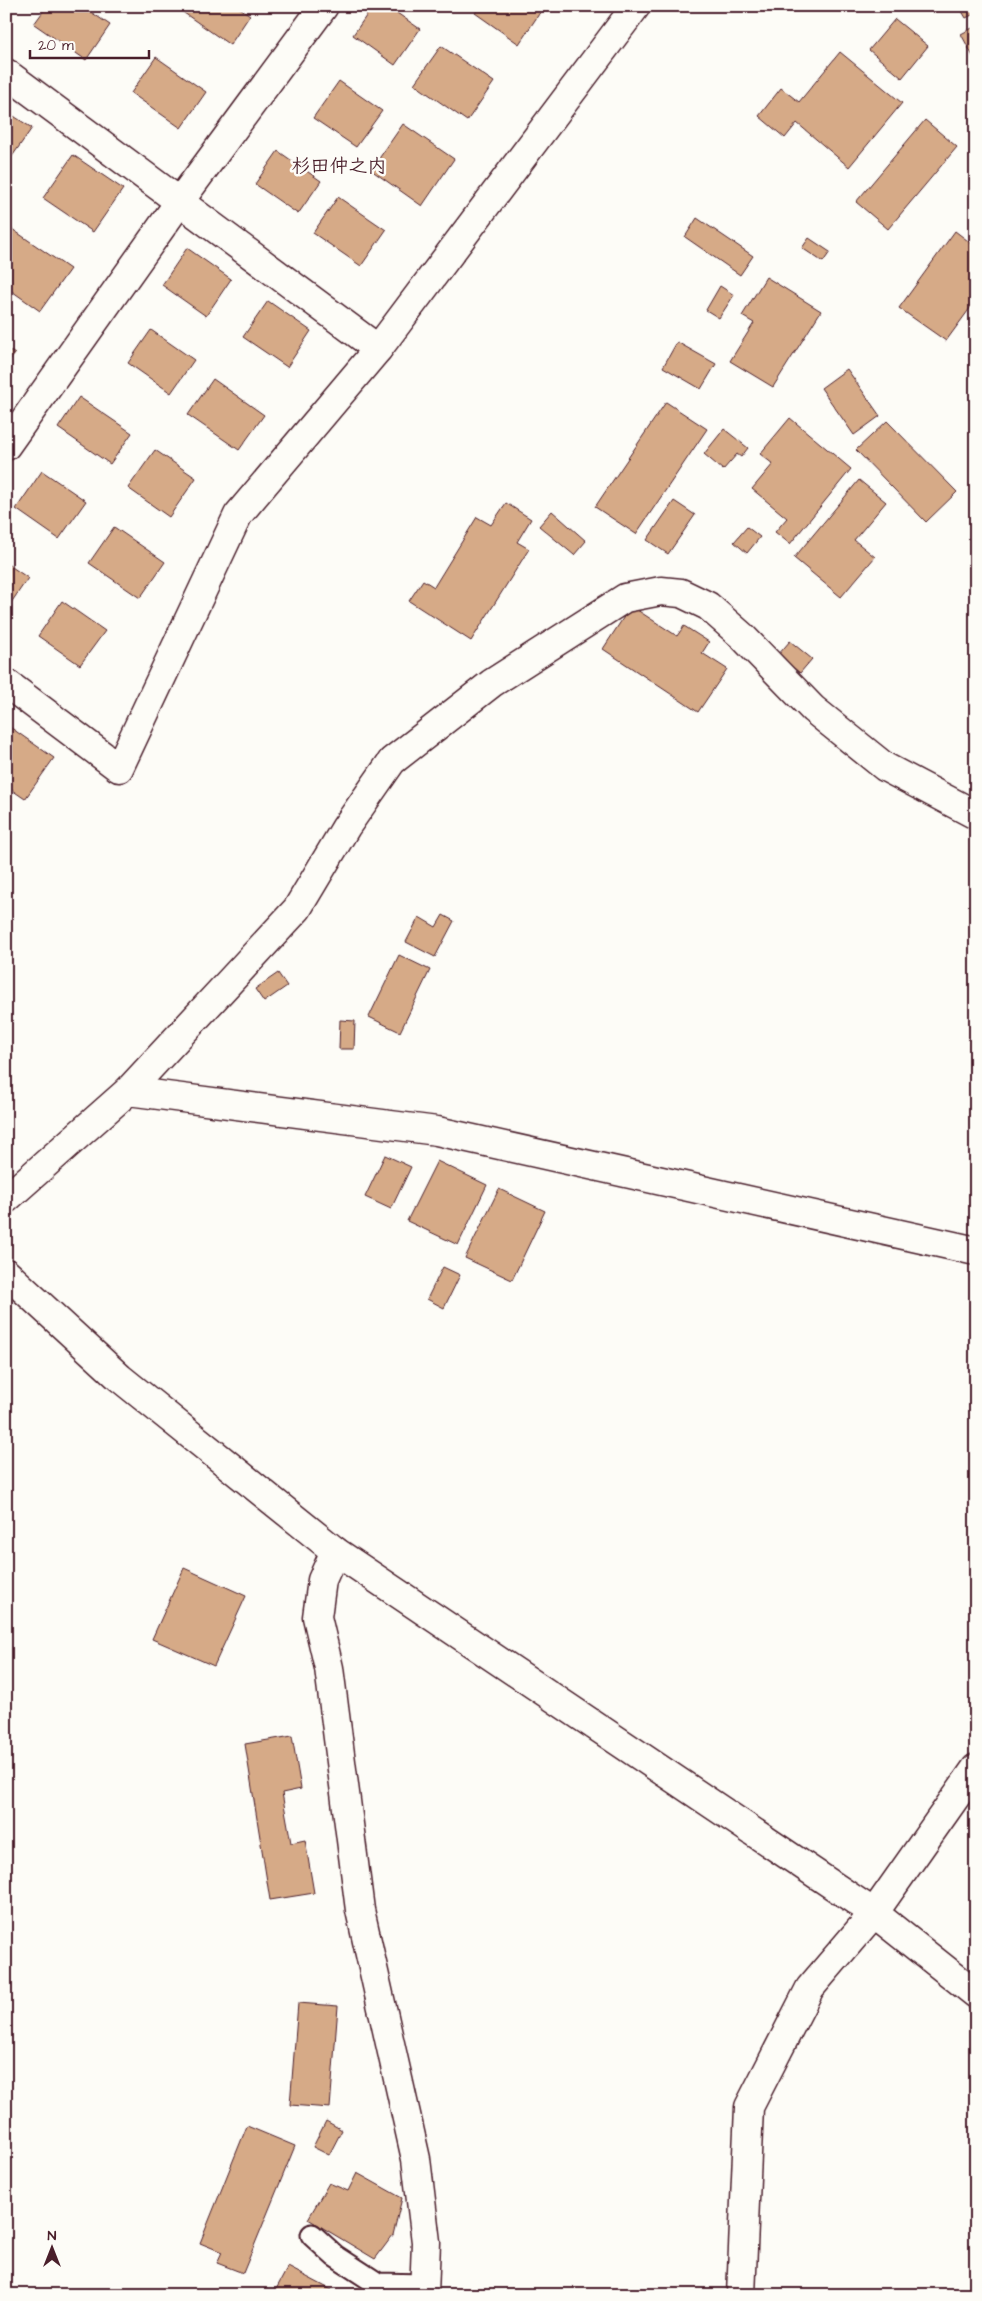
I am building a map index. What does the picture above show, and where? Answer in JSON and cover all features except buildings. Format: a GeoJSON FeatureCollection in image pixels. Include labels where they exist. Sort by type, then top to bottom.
{"type":"FeatureCollection","features":[{"type":"Feature","properties":{"kind":"street"},"geometry":{"type":"LineString","coordinates":[[6,446],[180,201],[324,6]]}},
{"type":"Feature","properties":{"kind":"street"},"geometry":{"type":"LineString","coordinates":[[6,683],[119,768],[238,515],[378,349],[636,6]]}},
{"type":"Feature","properties":{"kind":"street"},"geometry":{"type":"LineString","coordinates":[[6,73],[378,349]]}},
{"type":"Feature","properties":{"kind":"street"},"geometry":{"type":"LineString","coordinates":[[6,1199],[128,1092],[297,909],[346,827],[392,761],[492,683],[625,598],[661,591],[674,592],[682,593],[708,606],[742,636],[813,709],[886,767],[976,815]]}},
{"type":"Feature","properties":{"kind":"street"},"geometry":{"type":"LineString","coordinates":[[128,1092],[437,1131],[976,1251]]}},
{"type":"Feature","properties":{"kind":"street"},"geometry":{"type":"LineString","coordinates":[[6,1273],[120,1378],[335,1551],[874,1913],[976,1994]]}},
{"type":"Feature","properties":{"kind":"street"},"geometry":{"type":"LineString","coordinates":[[335,1551],[322,1580],[318,1617],[330,1668],[360,1910],[416,2159],[426,2242],[424,2290]]}},
{"type":"Feature","properties":{"kind":"street"},"geometry":{"type":"LineString","coordinates":[[741,2295],[749,2107],[810,1988],[874,1913],[976,1768]]}},
{"type":"Feature","properties":{"kind":"lane"},"geometry":{"type":"LineString","coordinates":[[312,2235],[335,2256],[378,2284],[424,2290]]}},
{"type":"Feature","properties":{"kind":"district","name":"杉田仲之内"},"geometry":{"type":"Point","coordinates":[339,165]}}]}
